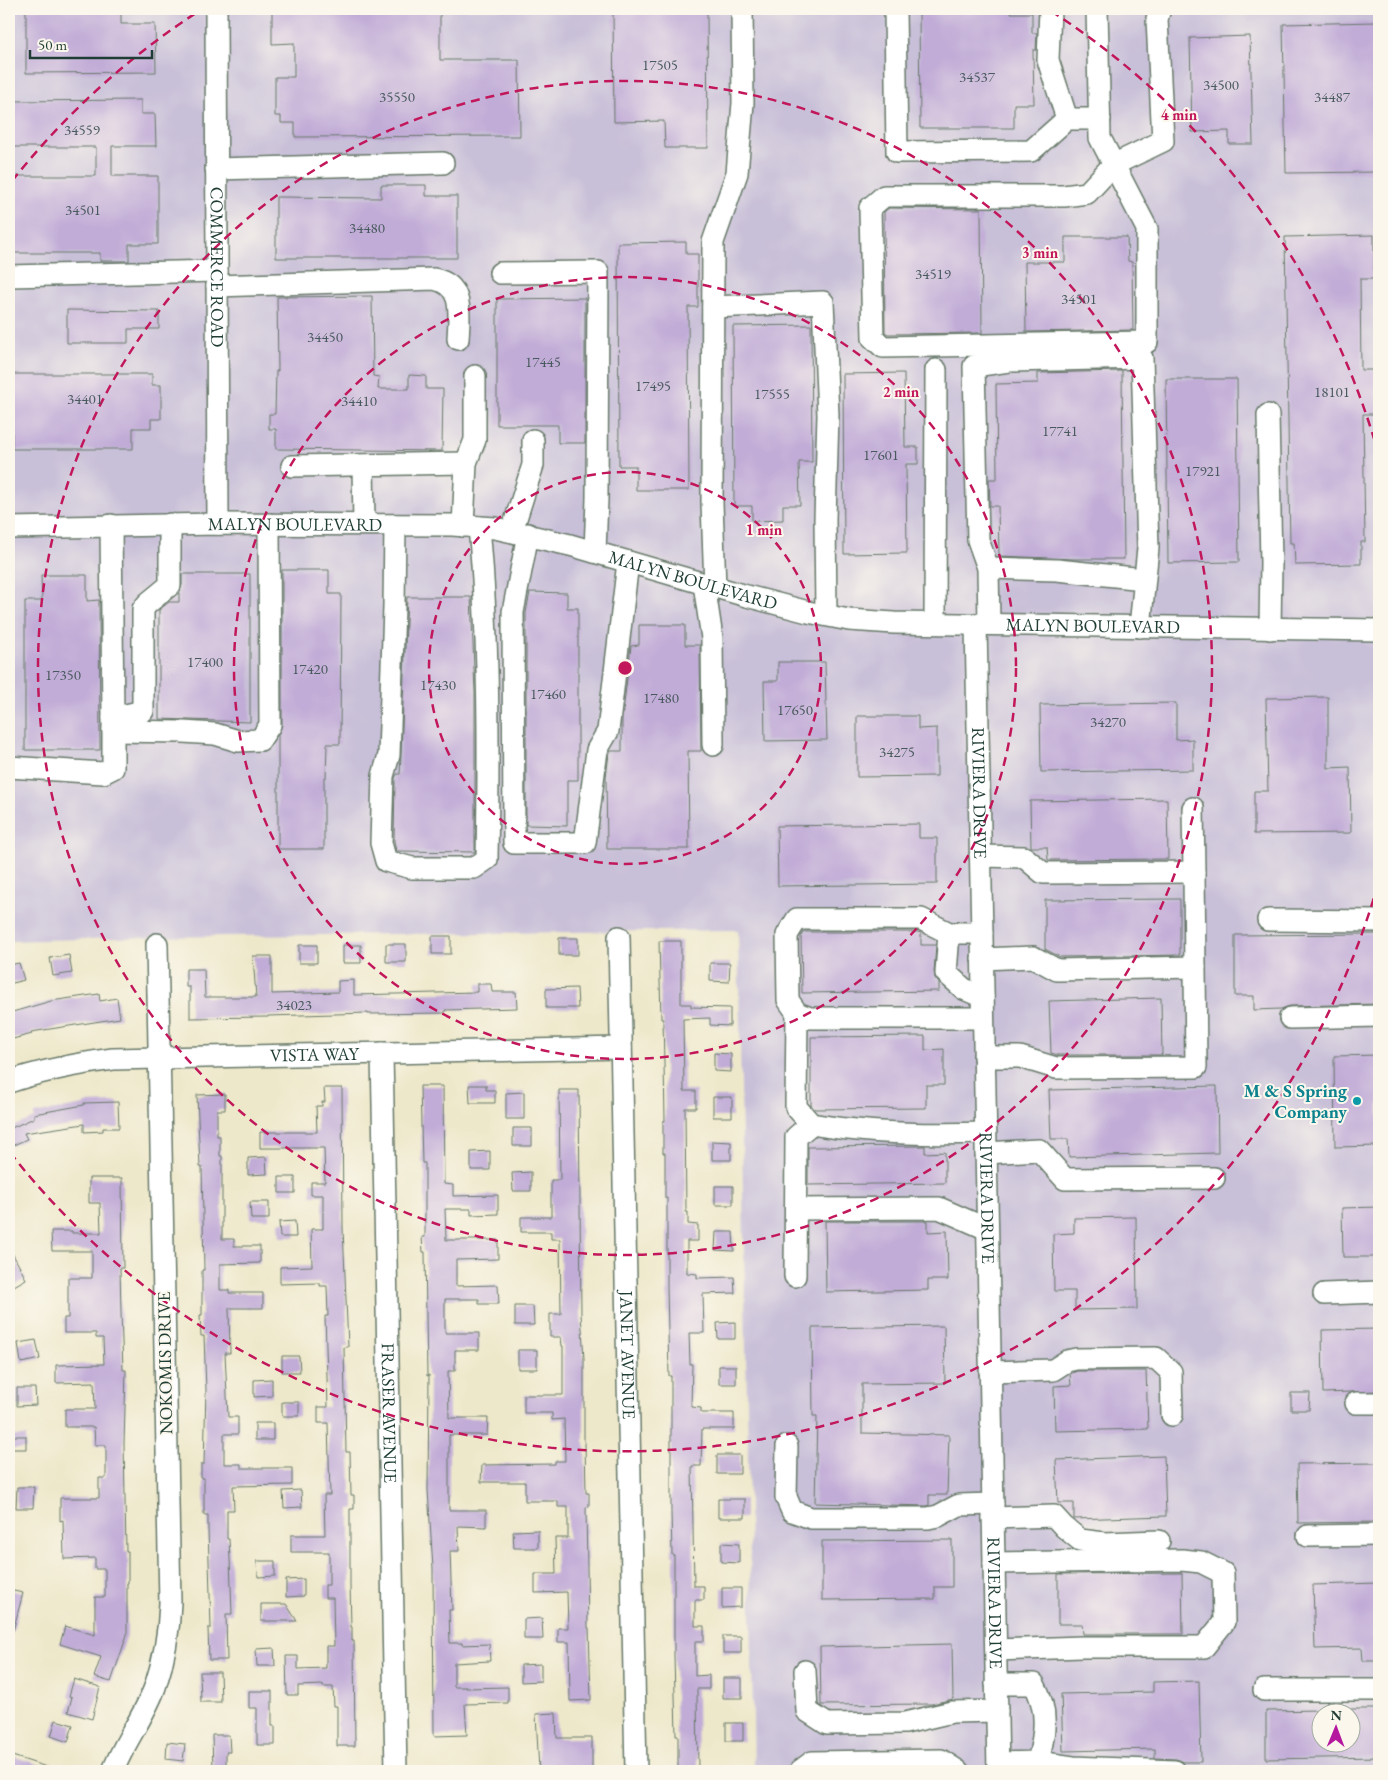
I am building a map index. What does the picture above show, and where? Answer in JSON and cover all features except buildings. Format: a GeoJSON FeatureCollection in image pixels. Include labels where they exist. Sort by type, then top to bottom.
{"type":"FeatureCollection","features":[{"type":"Feature","properties":{"kind":"street","name":"COMMERCE ROAD"},"geometry":{"type":"LineString","coordinates":[[216,9],[218,524]]}},
{"type":"Feature","properties":{"kind":"street"},"geometry":{"type":"LineString","coordinates":[[713,745],[710,585],[713,242],[737,173],[743,103],[742,9]]}},
{"type":"Feature","properties":{"kind":"street"},"geometry":{"type":"LineString","coordinates":[[895,9],[896,152],[1031,150],[1067,118],[1100,119]]}},
{"type":"Feature","properties":{"kind":"street"},"geometry":{"type":"LineString","coordinates":[[1050,9],[1048,60],[1067,118]]}},
{"type":"Feature","properties":{"kind":"street"},"geometry":{"type":"LineString","coordinates":[[1097,9],[1100,138],[1113,165],[1147,230],[1147,342],[883,346],[873,338],[870,208],[884,196],[1055,196],[1087,193],[1113,165],[1163,141],[1157,19],[1160,9]]}},
{"type":"Feature","properties":{"kind":"street"},"geometry":{"type":"LineString","coordinates":[[216,169],[442,163]]}},
{"type":"Feature","properties":{"kind":"street"},"geometry":{"type":"LineString","coordinates":[[500,273],[598,272],[595,552]]}},
{"type":"Feature","properties":{"kind":"street"},"geometry":{"type":"LineString","coordinates":[[9,276],[444,281],[455,291],[459,306],[458,339]]}},
{"type":"Feature","properties":{"kind":"street"},"geometry":{"type":"LineString","coordinates":[[713,308],[823,302],[828,415],[825,519],[826,615]]}},
{"type":"Feature","properties":{"kind":"street","name":"RIVIERA DRIVE"},"geometry":{"type":"LineString","coordinates":[[998,1767],[980,856],[983,624],[988,568],[978,540],[974,366],[1009,361],[1142,358],[1148,548],[1144,579]]}},
{"type":"Feature","properties":{"kind":"street"},"geometry":{"type":"LineString","coordinates":[[935,624],[936,370]]}},
{"type":"Feature","properties":{"kind":"street"},"geometry":{"type":"LineString","coordinates":[[395,525],[389,755],[383,776],[381,843],[386,861],[412,868],[474,868],[487,858],[488,770],[484,586],[471,526],[466,463],[475,440],[475,376]]}},
{"type":"Feature","properties":{"kind":"street"},"geometry":{"type":"LineString","coordinates":[[1268,415],[1271,562],[1270,629]]}},
{"type":"Feature","properties":{"kind":"street"},"geometry":{"type":"LineString","coordinates":[[533,440],[534,465],[520,532],[513,612],[514,843],[585,843],[597,750],[608,731],[628,562]]}},
{"type":"Feature","properties":{"kind":"street"},"geometry":{"type":"LineString","coordinates":[[292,466],[466,463]]}},
{"type":"Feature","properties":{"kind":"street"},"geometry":{"type":"LineString","coordinates":[[363,466],[364,524]]}},
{"type":"Feature","properties":{"kind":"street"},"geometry":{"type":"LineString","coordinates":[[113,724],[143,711],[144,609],[148,603],[173,593],[170,524]]}},
{"type":"Feature","properties":{"kind":"street","name":"MALYN BOULEVARD"},"geometry":{"type":"LineString","coordinates":[[9,528],[170,524],[471,526],[520,532],[710,585],[849,620],[935,624],[1379,630]]}},
{"type":"Feature","properties":{"kind":"street"},"geometry":{"type":"LineString","coordinates":[[113,724],[183,727],[215,734],[238,742],[260,740],[270,726],[269,524]]}},
{"type":"Feature","properties":{"kind":"street"},"geometry":{"type":"LineString","coordinates":[[9,767],[103,772],[113,768],[111,525]]}},
{"type":"Feature","properties":{"kind":"street"},"geometry":{"type":"LineString","coordinates":[[988,568],[1056,570],[1144,579],[1140,627]]}},
{"type":"Feature","properties":{"kind":"street"},"geometry":{"type":"LineString","coordinates":[[984,1057],[1020,1057],[1056,1068],[1196,1067],[1193,808]]}},
{"type":"Feature","properties":{"kind":"street"},"geometry":{"type":"LineString","coordinates":[[980,856],[1024,857],[1043,873],[1194,872]]}},
{"type":"Feature","properties":{"kind":"street"},"geometry":{"type":"LineString","coordinates":[[982,933],[949,933],[921,919],[796,919],[787,936],[788,1000],[797,1013],[810,1018],[983,1018]]}},
{"type":"Feature","properties":{"kind":"street"},"geometry":{"type":"LineString","coordinates":[[1268,920],[1379,921]]}},
{"type":"Feature","properties":{"kind":"street"},"geometry":{"type":"LineString","coordinates":[[949,933],[946,973],[964,989],[983,996]]}},
{"type":"Feature","properties":{"kind":"street","name":"JANET AVENUE"},"geometry":{"type":"LineString","coordinates":[[619,938],[636,1771]]}},
{"type":"Feature","properties":{"kind":"street","name":"NOKOMIS DRIVE"},"geometry":{"type":"LineString","coordinates":[[113,1771],[154,1688],[163,1657],[169,1624],[170,1594],[157,944]]}},
{"type":"Feature","properties":{"kind":"street"},"geometry":{"type":"LineString","coordinates":[[982,959],[1033,957],[1057,970],[1195,966]]}},
{"type":"Feature","properties":{"kind":"street"},"geometry":{"type":"LineString","coordinates":[[797,1013],[796,1106],[811,1124],[842,1129],[927,1135],[1039,1150],[1065,1179],[1214,1178]]}},
{"type":"Feature","properties":{"kind":"street"},"geometry":{"type":"LineString","coordinates":[[1290,1018],[1379,1016]]}},
{"type":"Feature","properties":{"kind":"street","name":"VISTA WAY"},"geometry":{"type":"LineString","coordinates":[[9,1082],[32,1074],[72,1065],[113,1059],[621,1048]]}},
{"type":"Feature","properties":{"kind":"street","name":"FRASER AVENUE"},"geometry":{"type":"LineString","coordinates":[[382,1053],[396,1771]]}},
{"type":"Feature","properties":{"kind":"street"},"geometry":{"type":"LineString","coordinates":[[795,1276],[796,1137],[811,1124]]}},
{"type":"Feature","properties":{"kind":"street"},"geometry":{"type":"LineString","coordinates":[[796,1209],[939,1208],[987,1229]]}},
{"type":"Feature","properties":{"kind":"street"},"geometry":{"type":"LineString","coordinates":[[1324,1294],[1379,1292]]}},
{"type":"Feature","properties":{"kind":"street"},"geometry":{"type":"LineString","coordinates":[[990,1372],[1053,1370],[1067,1361],[1076,1359],[1156,1358],[1171,1372],[1172,1415]]}},
{"type":"Feature","properties":{"kind":"street"},"geometry":{"type":"LineString","coordinates":[[1356,1403],[1379,1403]]}},
{"type":"Feature","properties":{"kind":"street"},"geometry":{"type":"LineString","coordinates":[[787,1446],[786,1497],[792,1511],[811,1518],[928,1518],[938,1516],[959,1505],[993,1511],[1054,1516],[1064,1528],[1080,1540],[1104,1542],[1159,1541]]}},
{"type":"Feature","properties":{"kind":"street"},"geometry":{"type":"LineString","coordinates":[[1308,1536],[1379,1535]]}},
{"type":"Feature","properties":{"kind":"street"},"geometry":{"type":"LineString","coordinates":[[994,1563],[1134,1560],[1201,1562],[1223,1573],[1224,1622],[1204,1647],[1082,1647],[996,1650]]}},
{"type":"Feature","properties":{"kind":"street"},"geometry":{"type":"LineString","coordinates":[[805,1671],[807,1711],[827,1724],[905,1723],[952,1712],[997,1711]]}},
{"type":"Feature","properties":{"kind":"street"},"geometry":{"type":"LineString","coordinates":[[996,1684],[1034,1684],[1042,1697],[1045,1729],[1038,1762]]}},
{"type":"Feature","properties":{"kind":"street"},"geometry":{"type":"LineString","coordinates":[[1264,1690],[1379,1690]]}},
{"type":"Feature","properties":{"kind":"street"},"geometry":{"type":"LineString","coordinates":[[800,1771],[812,1762],[940,1760],[958,1771]]}},
{"type":"Feature","properties":{"kind":"street"},"geometry":{"type":"LineString","coordinates":[[998,1767],[1038,1762],[1073,1767],[1175,1771]]}},
{"type":"Feature","properties":{"kind":"shaded area"},"geometry":{"type":"Polygon","coordinates":[[[9,9],[1379,9],[1379,1771],[754,1771],[738,930],[155,937],[9,941],[9,9]]]}},
{"type":"Feature","properties":{"kind":"place","name":"M & S Spring Company"},"geometry":{"type":"Point","coordinates":[1357,1101]}}]}
